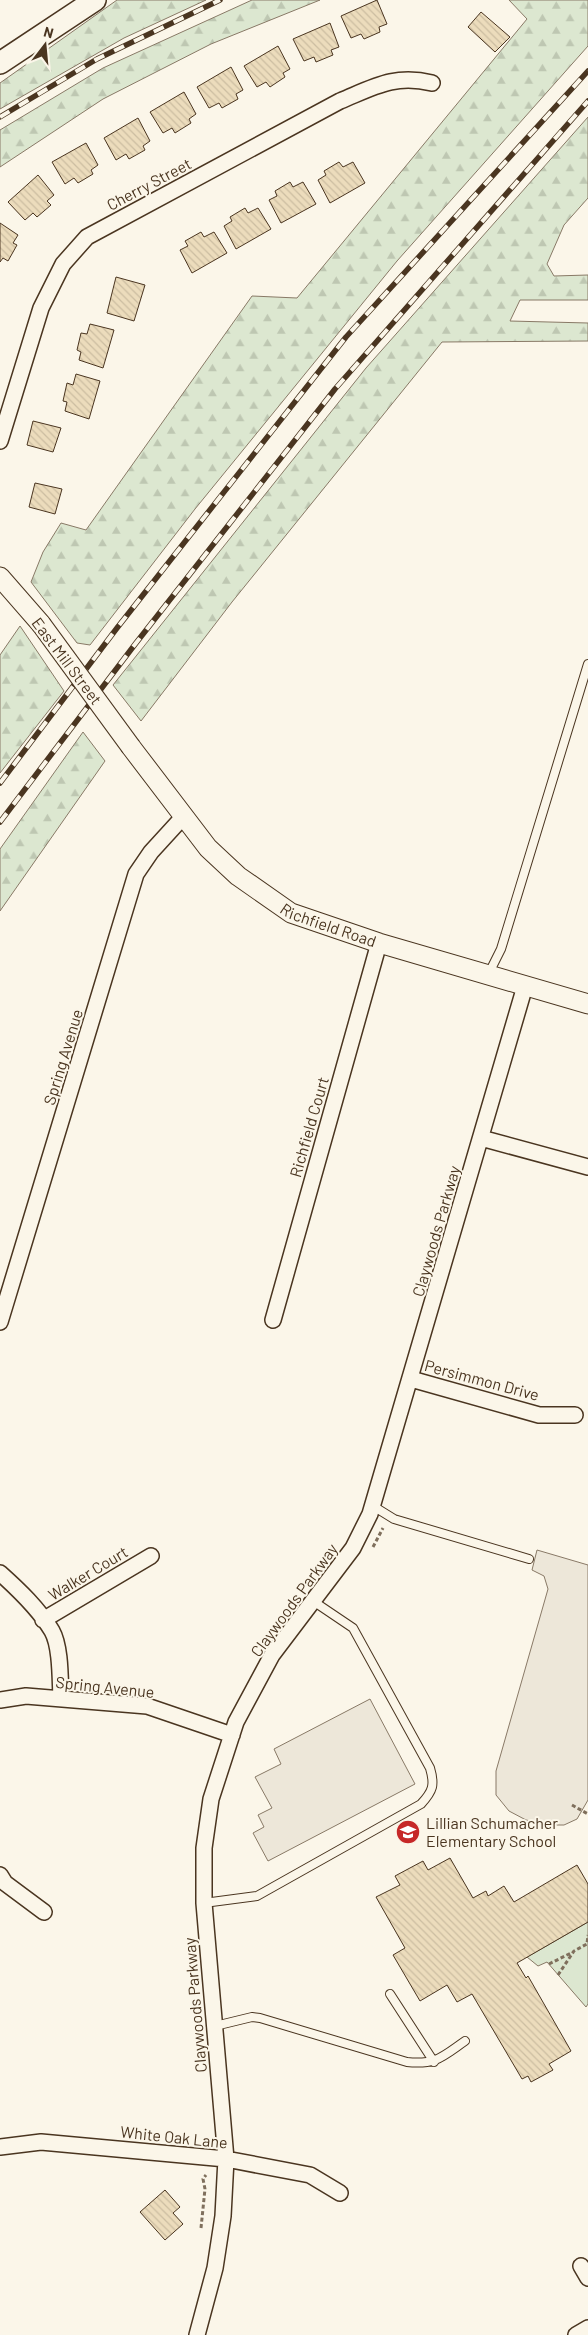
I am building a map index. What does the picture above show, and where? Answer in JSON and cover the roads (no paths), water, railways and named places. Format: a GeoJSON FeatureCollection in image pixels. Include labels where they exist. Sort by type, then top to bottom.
{"type":"FeatureCollection","features":[{"type":"Feature","properties":{"kind":"main road"},"geometry":{"type":"LineString","coordinates":[[0,62],[95,0]]}},
{"type":"Feature","properties":{"kind":"street","name":"Cherry Street"},"geometry":{"type":"LineString","coordinates":[[0,441],[41,308],[62,264],[86,237],[340,101],[383,83],[413,78],[432,83]]}},
{"type":"Feature","properties":{"kind":"street","name":"East Mill Street"},"geometry":{"type":"LineString","coordinates":[[0,577],[41,624],[132,747]]}},
{"type":"Feature","properties":{"kind":"street","name":"Richfield Road"},"geometry":{"type":"LineString","coordinates":[[132,747],[208,848],[262,894],[291,912],[379,943],[588,1004]]}},
{"type":"Feature","properties":{"kind":"street","name":"Spring Avenue"},"geometry":{"type":"LineString","coordinates":[[0,1322],[136,874],[151,852],[183,817]]}},
{"type":"Feature","properties":{"kind":"street","name":"Richfield Court"},"geometry":{"type":"LineString","coordinates":[[273,1320],[379,943]]}},
{"type":"Feature","properties":{"kind":"street","name":"Claywoods Parkway"},"geometry":{"type":"LineString","coordinates":[[198,2335],[215,2268],[220,2234],[226,2159],[204,1903],[204,1848],[211,1799],[236,1722],[272,1656],[353,1548],[373,1506],[525,986]]}},
{"type":"Feature","properties":{"kind":"street"},"geometry":{"type":"LineString","coordinates":[[481,1138],[588,1167]]}},
{"type":"Feature","properties":{"kind":"street","name":"Persimmon Drive"},"geometry":{"type":"LineString","coordinates":[[411,1378],[539,1415],[575,1415]]}},
{"type":"Feature","properties":{"kind":"street","name":"Walker Court"},"geometry":{"type":"LineString","coordinates":[[43,1620],[151,1556]]}},
{"type":"Feature","properties":{"kind":"street"},"geometry":{"type":"LineString","coordinates":[[0,1573],[21,1591],[53,1632],[59,1659],[61,1699]]}},
{"type":"Feature","properties":{"kind":"street","name":"Spring Avenue"},"geometry":{"type":"LineString","coordinates":[[0,1700],[26,1696],[147,1706],[232,1735]]}},
{"type":"Feature","properties":{"kind":"street"},"geometry":{"type":"LineString","coordinates":[[0,1875],[4,1883],[44,1912]]}},
{"type":"Feature","properties":{"kind":"street","name":"White Oak Lane"},"geometry":{"type":"LineString","coordinates":[[0,2147],[41,2142],[226,2159],[310,2175],[340,2192]]}},
{"type":"Feature","properties":{"kind":"street"},"geometry":{"type":"LineString","coordinates":[[576,2335],[588,2328]]}},
{"type":"Feature","properties":{"kind":"lane"},"geometry":{"type":"LineString","coordinates":[[488,975],[504,940],[588,664]]}},
{"type":"Feature","properties":{"kind":"lane"},"geometry":{"type":"LineString","coordinates":[[373,1506],[394,1520],[529,1559]]}},
{"type":"Feature","properties":{"kind":"lane"},"geometry":{"type":"LineString","coordinates":[[204,1903],[257,1896],[421,1804],[429,1796],[434,1781],[430,1768],[353,1628],[313,1601]]}},
{"type":"Feature","properties":{"kind":"lane"},"geometry":{"type":"LineString","coordinates":[[390,1994],[434,2062]]}},
{"type":"Feature","properties":{"kind":"lane"},"geometry":{"type":"LineString","coordinates":[[215,2026],[252,2017],[260,2018],[406,2062],[423,2064],[434,2062],[466,2041]]}},
{"type":"Feature","properties":{"kind":"railway"},"geometry":{"type":"LineString","coordinates":[[0,117],[97,59],[220,0]]}},
{"type":"Feature","properties":{"kind":"railway"},"geometry":{"type":"LineString","coordinates":[[0,783],[117,628],[346,337],[588,71]]}},
{"type":"Feature","properties":{"kind":"railway"},"geometry":{"type":"LineString","coordinates":[[0,822],[136,643],[335,389],[588,101]]}},
{"type":"Feature","properties":{"kind":"place","name":"Lillian Schumacher Elementary School"},"geometry":{"type":"Point","coordinates":[408,1832]}}]}
